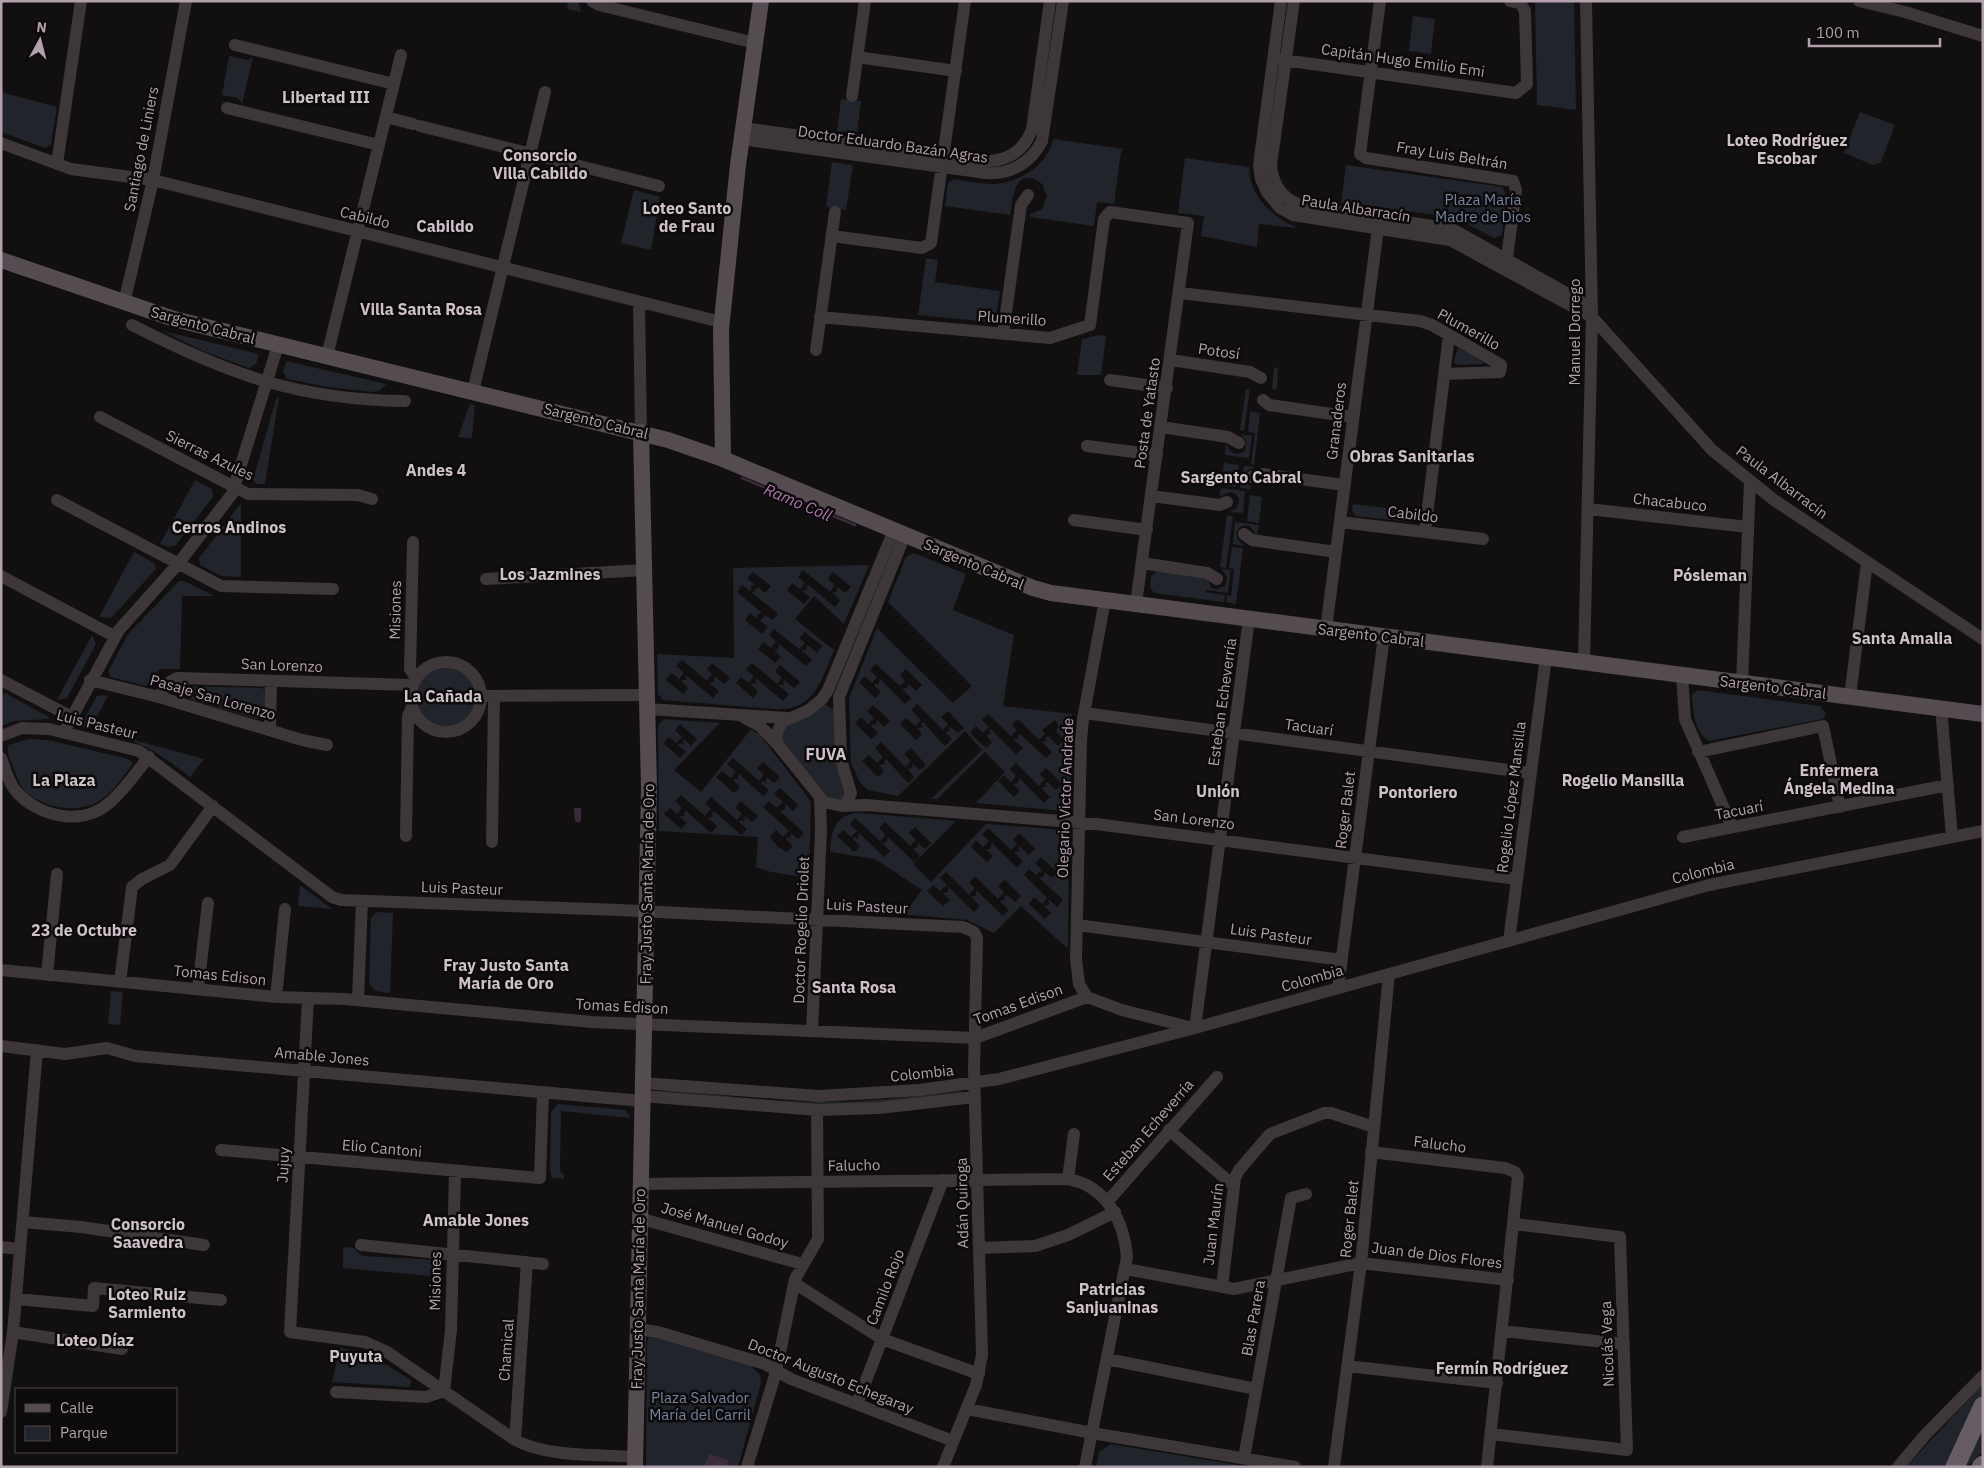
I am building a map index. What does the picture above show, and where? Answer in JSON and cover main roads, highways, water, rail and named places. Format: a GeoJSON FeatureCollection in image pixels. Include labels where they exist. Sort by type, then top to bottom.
{"type":"FeatureCollection","features":[{"type":"Feature","properties":{"kind":"highway"},"geometry":{"type":"LineString","coordinates":[[1955,1467],[1983,1406]]}},
{"type":"Feature","properties":{"kind":"main road"},"geometry":{"type":"LineString","coordinates":[[723,459],[720,349],[722,322],[742,133],[761,1]]}},
{"type":"Feature","properties":{"kind":"main road","name":"Sargento Cabral"},"geometry":{"type":"LineString","coordinates":[[1,260],[174,319],[641,432],[723,459],[1039,590],[1983,714]]}},
{"type":"Feature","properties":{"kind":"main road","name":"Fray Justo Santa María de Oro"},"geometry":{"type":"LineString","coordinates":[[635,1462],[643,1093],[648,702],[641,432]]}},
{"type":"Feature","properties":{"kind":"waterway","name":"Ramo Coll"},"geometry":{"type":"LineString","coordinates":[[742,478],[855,525]]}},
{"type":"Feature","properties":{"kind":"district","name":"Libertad III"},"geometry":{"type":"Point","coordinates":[326,97]}},
{"type":"Feature","properties":{"kind":"district","name":"Loteo Rodríguez Escobar"},"geometry":{"type":"Point","coordinates":[1787,149]}},
{"type":"Feature","properties":{"kind":"district","name":"Consorcio Villa Cabildo"},"geometry":{"type":"Point","coordinates":[540,164]}},
{"type":"Feature","properties":{"kind":"district","name":"Loteo Santo de Frau"},"geometry":{"type":"Point","coordinates":[687,217]}},
{"type":"Feature","properties":{"kind":"district","name":"Cabildo"},"geometry":{"type":"Point","coordinates":[445,226]}},
{"type":"Feature","properties":{"kind":"district","name":"Villa Santa Rosa"},"geometry":{"type":"Point","coordinates":[421,309]}},
{"type":"Feature","properties":{"kind":"district","name":"Obras Sanitarias"},"geometry":{"type":"Point","coordinates":[1412,456]}},
{"type":"Feature","properties":{"kind":"district","name":"Andes 4"},"geometry":{"type":"Point","coordinates":[436,470]}},
{"type":"Feature","properties":{"kind":"district","name":"Sargento Cabral"},"geometry":{"type":"Point","coordinates":[1241,477]}},
{"type":"Feature","properties":{"kind":"district","name":"Cerros Andinos"},"geometry":{"type":"Point","coordinates":[229,527]}},
{"type":"Feature","properties":{"kind":"district","name":"Los Jazmines"},"geometry":{"type":"Point","coordinates":[550,574]}},
{"type":"Feature","properties":{"kind":"district","name":"Pósleman"},"geometry":{"type":"Point","coordinates":[1710,575]}},
{"type":"Feature","properties":{"kind":"district","name":"Santa Amalia"},"geometry":{"type":"Point","coordinates":[1902,638]}},
{"type":"Feature","properties":{"kind":"district","name":"La Cañada"},"geometry":{"type":"Point","coordinates":[443,696]}},
{"type":"Feature","properties":{"kind":"district","name":"FUVA"},"geometry":{"type":"Point","coordinates":[826,754]}},
{"type":"Feature","properties":{"kind":"district","name":"Enfermera Ángela Medina"},"geometry":{"type":"Point","coordinates":[1839,779]}},
{"type":"Feature","properties":{"kind":"district","name":"La Plaza"},"geometry":{"type":"Point","coordinates":[64,780]}},
{"type":"Feature","properties":{"kind":"district","name":"Rogelio Mansilla"},"geometry":{"type":"Point","coordinates":[1623,780]}},
{"type":"Feature","properties":{"kind":"district","name":"Unión"},"geometry":{"type":"Point","coordinates":[1218,791]}},
{"type":"Feature","properties":{"kind":"district","name":"Pontoriero"},"geometry":{"type":"Point","coordinates":[1418,792]}},
{"type":"Feature","properties":{"kind":"district","name":"23 de Octubre"},"geometry":{"type":"Point","coordinates":[84,930]}},
{"type":"Feature","properties":{"kind":"district","name":"Fray Justo Santa María de Oro"},"geometry":{"type":"Point","coordinates":[506,974]}},
{"type":"Feature","properties":{"kind":"district","name":"Santa Rosa"},"geometry":{"type":"Point","coordinates":[854,987]}},
{"type":"Feature","properties":{"kind":"district","name":"Amable Jones"},"geometry":{"type":"Point","coordinates":[476,1220]}},
{"type":"Feature","properties":{"kind":"district","name":"Consorcio Saavedra"},"geometry":{"type":"Point","coordinates":[148,1233]}},
{"type":"Feature","properties":{"kind":"district","name":"Patricias Sanjuaninas"},"geometry":{"type":"Point","coordinates":[1112,1298]}},
{"type":"Feature","properties":{"kind":"district","name":"Loteo Ruiz Sarmiento"},"geometry":{"type":"Point","coordinates":[147,1303]}},
{"type":"Feature","properties":{"kind":"district","name":"Loteo Díaz"},"geometry":{"type":"Point","coordinates":[95,1340]}},
{"type":"Feature","properties":{"kind":"district","name":"Puyuta"},"geometry":{"type":"Point","coordinates":[356,1356]}},
{"type":"Feature","properties":{"kind":"district","name":"Fermín Rodríguez"},"geometry":{"type":"Point","coordinates":[1502,1368]}},
{"type":"Feature","properties":{"kind":"park label","name":"Plaza María Madre de Dios"},"geometry":{"type":"Point","coordinates":[1483,208]}},
{"type":"Feature","properties":{"kind":"park label","name":"Plaza Salvador María del Carril"},"geometry":{"type":"Point","coordinates":[700,1406]}}]}
